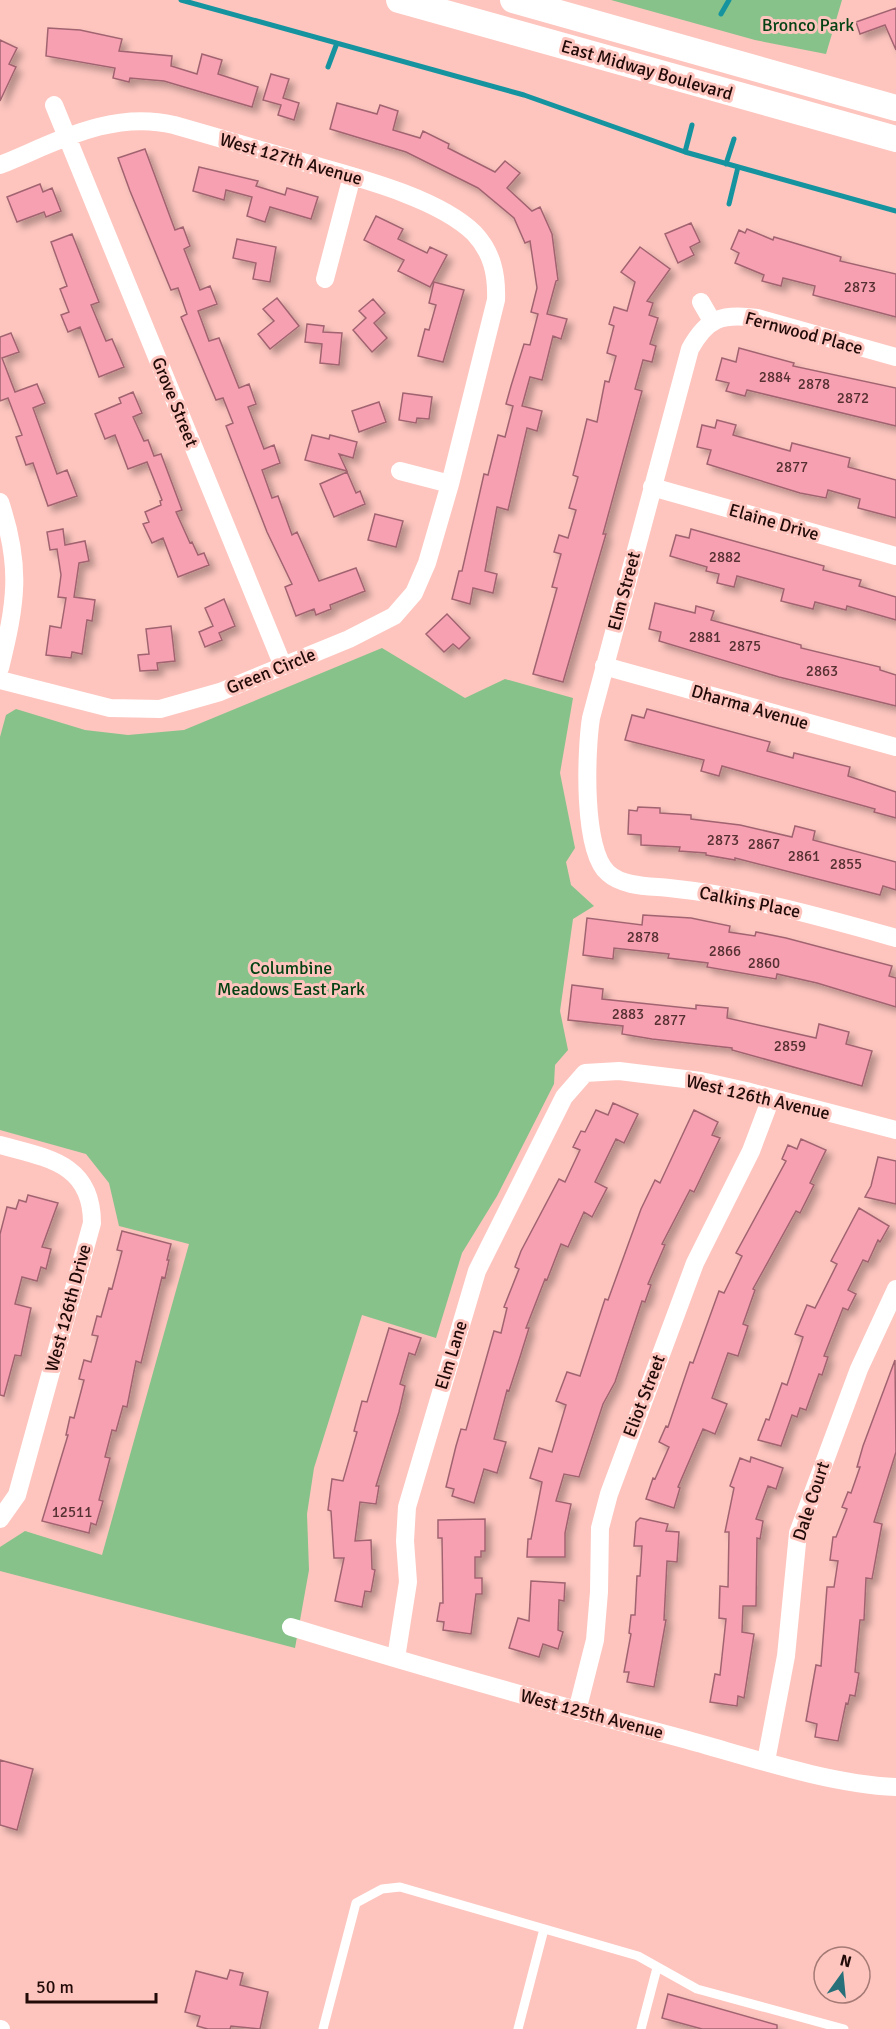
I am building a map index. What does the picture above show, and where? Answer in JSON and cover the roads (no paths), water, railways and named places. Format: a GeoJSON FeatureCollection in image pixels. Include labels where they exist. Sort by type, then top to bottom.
{"type":"FeatureCollection","features":[{"type":"Feature","properties":{"kind":"main road","name":"East Midway Boulevard"},"geometry":{"type":"LineString","coordinates":[[399,0],[896,139]]}},
{"type":"Feature","properties":{"kind":"main road","name":"East Midway Boulevard"},"geometry":{"type":"LineString","coordinates":[[513,0],[896,108]]}},
{"type":"Feature","properties":{"kind":"street"},"geometry":{"type":"LineString","coordinates":[[54,105],[67,137]]}},
{"type":"Feature","properties":{"kind":"street","name":"West 127th Avenue"},"geometry":{"type":"LineString","coordinates":[[0,165],[100,124],[157,121],[352,176],[419,201],[474,233],[492,260]]}},
{"type":"Feature","properties":{"kind":"street","name":"Grove Street"},"geometry":{"type":"LineString","coordinates":[[67,137],[283,666]]}},
{"type":"Feature","properties":{"kind":"street"},"geometry":{"type":"LineString","coordinates":[[325,279],[352,176]]}},
{"type":"Feature","properties":{"kind":"street","name":"Green Circle"},"geometry":{"type":"LineString","coordinates":[[0,680],[110,708],[135,711],[177,706],[283,666],[386,622],[409,602],[427,563],[450,484],[496,300],[496,275],[492,260]]}},
{"type":"Feature","properties":{"kind":"street"},"geometry":{"type":"LineString","coordinates":[[701,302],[712,321]]}},
{"type":"Feature","properties":{"kind":"street","name":"Fernwood Place"},"geometry":{"type":"LineString","coordinates":[[712,321],[737,315],[757,318],[896,357]]}},
{"type":"Feature","properties":{"kind":"street","name":"Elm Street"},"geometry":{"type":"LineString","coordinates":[[599,875],[586,767],[591,718],[690,349],[699,333],[712,321]]}},
{"type":"Feature","properties":{"kind":"street"},"geometry":{"type":"LineString","coordinates":[[400,471],[450,484]]}},
{"type":"Feature","properties":{"kind":"street","name":"Elaine Drive"},"geometry":{"type":"LineString","coordinates":[[652,487],[896,556]]}},
{"type":"Feature","properties":{"kind":"street"},"geometry":{"type":"LineString","coordinates":[[0,502],[16,565],[14,611],[0,668]]}},
{"type":"Feature","properties":{"kind":"street","name":"Dharma Avenue"},"geometry":{"type":"LineString","coordinates":[[604,666],[896,747]]}},
{"type":"Feature","properties":{"kind":"street","name":"Calkins Place"},"geometry":{"type":"LineString","coordinates":[[599,875],[630,883],[755,900],[896,938]]}},
{"type":"Feature","properties":{"kind":"street","name":"West 126th Avenue"},"geometry":{"type":"LineString","coordinates":[[583,1075],[596,1071],[619,1071],[701,1081],[896,1130]]}},
{"type":"Feature","properties":{"kind":"street","name":"Elm Lane"},"geometry":{"type":"LineString","coordinates":[[396,1658],[408,1582],[405,1541],[407,1507],[472,1287],[493,1238],[564,1096],[583,1075]]}},
{"type":"Feature","properties":{"kind":"street","name":"Eliot Street"},"geometry":{"type":"LineString","coordinates":[[577,1711],[595,1640],[599,1592],[600,1528],[609,1494],[695,1263],[751,1150],[771,1098]]}},
{"type":"Feature","properties":{"kind":"street","name":"West 126th Drive"},"geometry":{"type":"LineString","coordinates":[[0,1145],[55,1161],[70,1169],[88,1193],[92,1223],[17,1495],[0,1519]]}},
{"type":"Feature","properties":{"kind":"street","name":"Dale Court"},"geometry":{"type":"LineString","coordinates":[[766,1761],[786,1656],[798,1533],[859,1369],[896,1289]]}},
{"type":"Feature","properties":{"kind":"street","name":"West 125th Avenue"},"geometry":{"type":"LineString","coordinates":[[291,1627],[577,1711],[766,1761],[851,1781],[896,1787]]}},
{"type":"Feature","properties":{"kind":"lane"},"geometry":{"type":"LineString","coordinates":[[323,2029],[356,1903],[366,1895],[400,1887],[638,1956],[697,1989],[843,2029]]}},
{"type":"Feature","properties":{"kind":"lane"},"geometry":{"type":"LineString","coordinates":[[518,2029],[544,1929]]}},
{"type":"Feature","properties":{"kind":"lane"},"geometry":{"type":"LineString","coordinates":[[641,2029],[657,1968]]}},
{"type":"Feature","properties":{"kind":"waterway"},"geometry":{"type":"LineString","coordinates":[[181,0],[524,95],[685,152],[896,211]]}},
{"type":"Feature","properties":{"kind":"waterway"},"geometry":{"type":"LineString","coordinates":[[721,14],[729,0]]}},
{"type":"Feature","properties":{"kind":"waterway"},"geometry":{"type":"LineString","coordinates":[[328,67],[337,43]]}},
{"type":"Feature","properties":{"kind":"waterway"},"geometry":{"type":"LineString","coordinates":[[685,152],[692,125]]}},
{"type":"Feature","properties":{"kind":"waterway"},"geometry":{"type":"LineString","coordinates":[[726,164],[734,139]]}},
{"type":"Feature","properties":{"kind":"waterway"},"geometry":{"type":"LineString","coordinates":[[729,204],[738,167]]}},
{"type":"Feature","properties":{"kind":"park label","name":"Bronco Park"},"geometry":{"type":"Point","coordinates":[808,25]}},
{"type":"Feature","properties":{"kind":"park label","name":"Columbine Meadows East Park"},"geometry":{"type":"Point","coordinates":[291,978]}}]}
